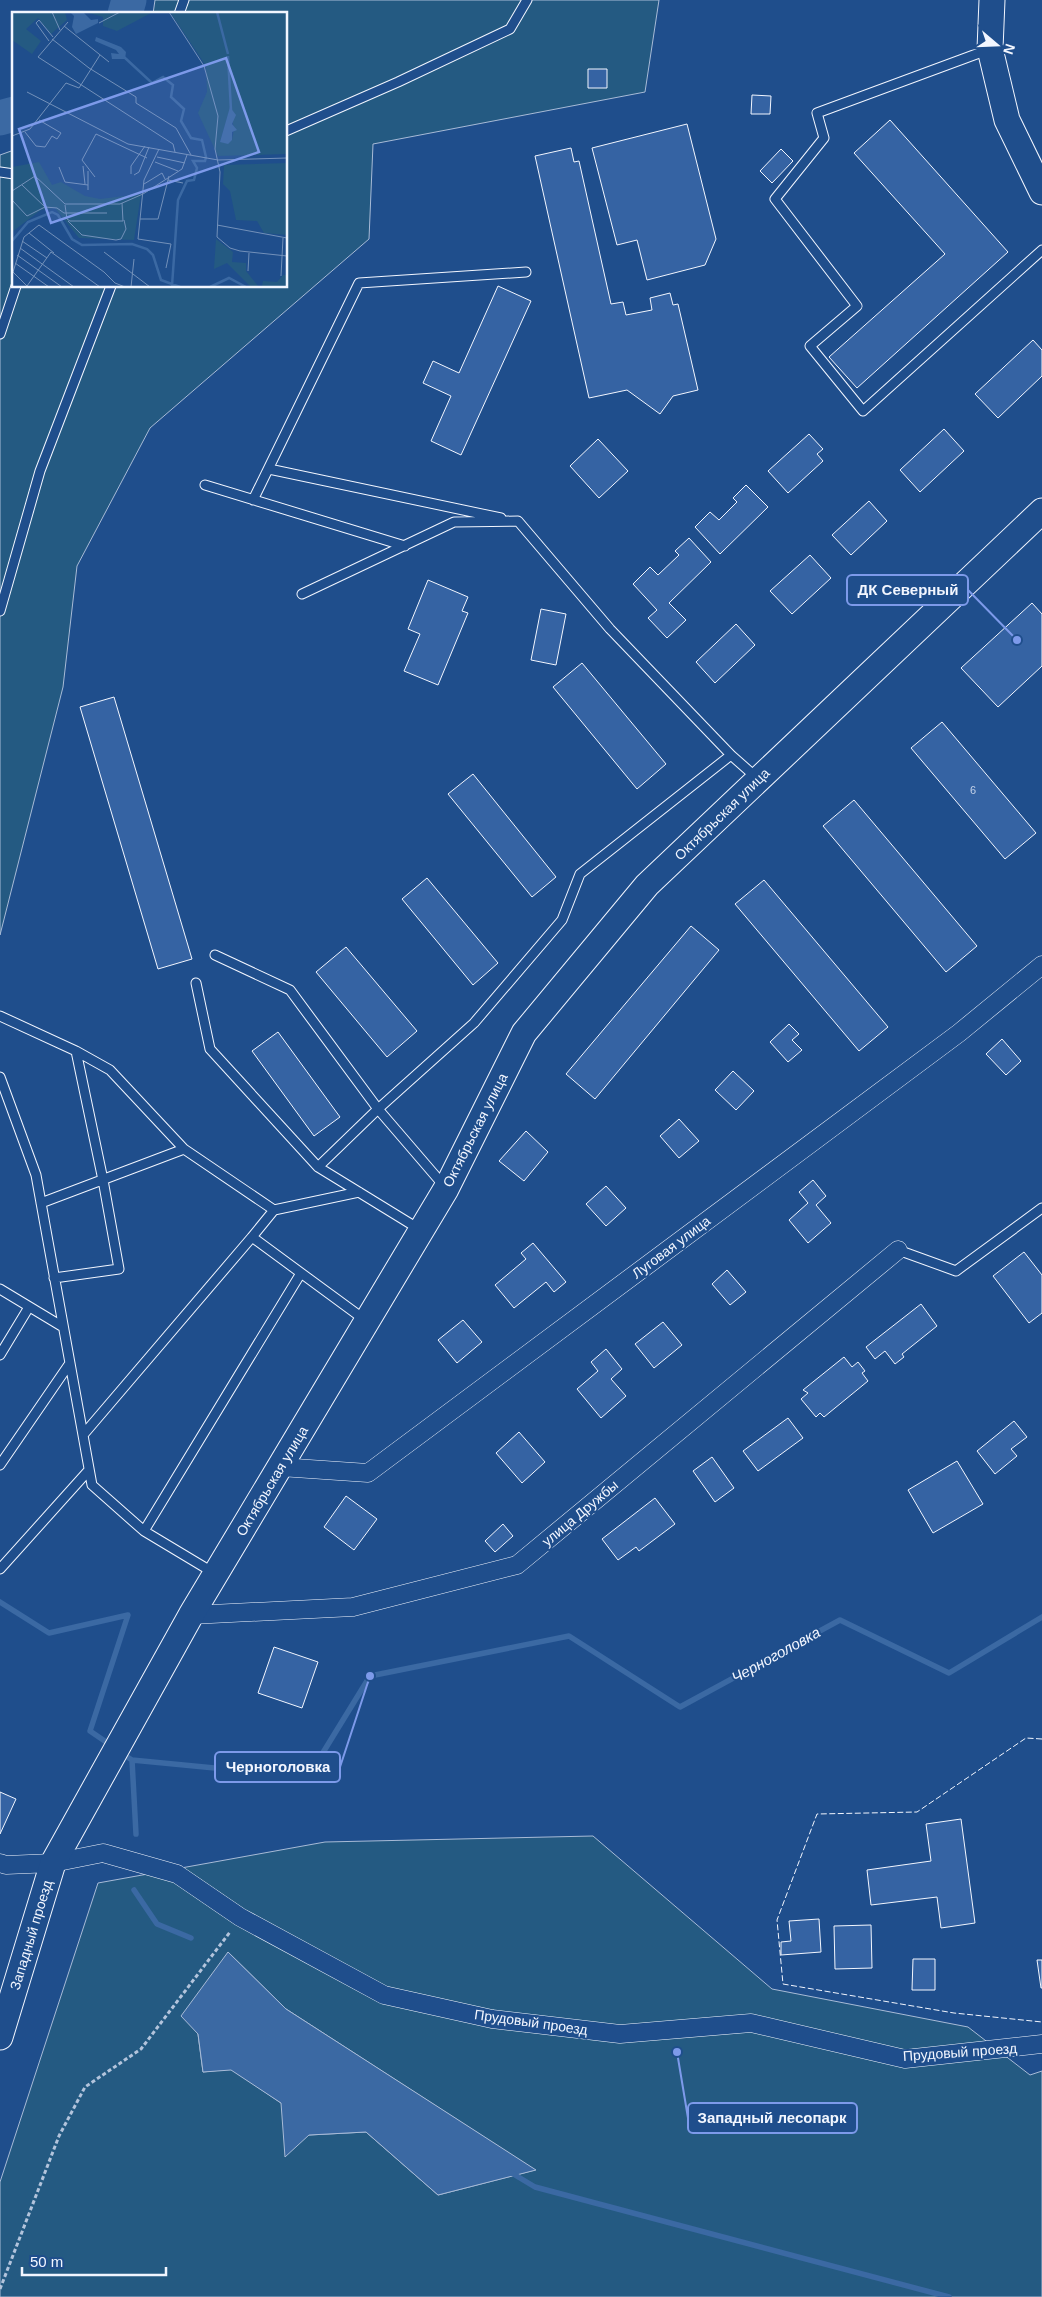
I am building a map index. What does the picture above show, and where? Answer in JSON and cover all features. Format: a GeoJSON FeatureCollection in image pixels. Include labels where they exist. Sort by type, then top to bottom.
{"type":"FeatureCollection","features":[{"type":"Feature","properties":{"kind":"street"},"geometry":{"type":"LineString","coordinates":[[992,0],[990,49],[1007,120],[1042,192]]}},
{"type":"Feature","properties":{"kind":"street","name":"Октябрьская улица"},"geometry":{"type":"LineString","coordinates":[[53,1863],[191,1615],[446,1189],[524,1034],[646,885],[1042,511]]}},
{"type":"Feature","properties":{"kind":"street","name":"Луговая улица"},"geometry":{"type":"LineString","coordinates":[[280,1467],[368,1473],[959,1033],[1042,965]]}},
{"type":"Feature","properties":{"kind":"street","name":"улица Дружбы"},"geometry":{"type":"LineString","coordinates":[[191,1615],[353,1607],[517,1565],[898,1250]]}},
{"type":"Feature","properties":{"kind":"street","name":"Прудовый проезд"},"geometry":{"type":"LineString","coordinates":[[0,1864],[53,1863],[103,1853],[177,1874],[240,1917],[384,1995],[492,2019],[620,2034],[751,2023],[905,2059],[1042,2044]]}},
{"type":"Feature","properties":{"kind":"street","name":"Западный проезд"},"geometry":{"type":"LineString","coordinates":[[0,2037],[53,1863]]}},
{"type":"Feature","properties":{"kind":"lane"},"geometry":{"type":"LineString","coordinates":[[180,12],[184,0]]}},
{"type":"Feature","properties":{"kind":"lane"},"geometry":{"type":"LineString","coordinates":[[288,130],[398,82],[510,29],[527,0]]}},
{"type":"Feature","properties":{"kind":"lane"},"geometry":{"type":"LineString","coordinates":[[990,49],[817,113],[824,138],[775,199],[857,306],[810,346],[863,410],[1042,250]]}},
{"type":"Feature","properties":{"kind":"lane"},"geometry":{"type":"LineString","coordinates":[[253,500],[359,283],[526,272]]}},
{"type":"Feature","properties":{"kind":"lane"},"geometry":{"type":"LineString","coordinates":[[0,334],[15,288]]}},
{"type":"Feature","properties":{"kind":"lane"},"geometry":{"type":"LineString","coordinates":[[0,611],[40,471],[111,288]]}},
{"type":"Feature","properties":{"kind":"lane"},"geometry":{"type":"LineString","coordinates":[[268,469],[518,521],[610,628],[731,755],[758,779]]}},
{"type":"Feature","properties":{"kind":"lane"},"geometry":{"type":"LineString","coordinates":[[205,485],[405,546]]}},
{"type":"Feature","properties":{"kind":"lane"},"geometry":{"type":"LineString","coordinates":[[302,594],[454,522],[518,521]]}},
{"type":"Feature","properties":{"kind":"lane"},"geometry":{"type":"LineString","coordinates":[[318,1167],[378,1109],[474,1023],[562,920],[580,874],[731,755]]}},
{"type":"Feature","properties":{"kind":"lane"},"geometry":{"type":"LineString","coordinates":[[215,955],[290,990],[378,1109],[446,1189]]}},
{"type":"Feature","properties":{"kind":"lane"},"geometry":{"type":"LineString","coordinates":[[196,984],[210,1050],[318,1167],[422,1230]]}},
{"type":"Feature","properties":{"kind":"lane"},"geometry":{"type":"LineString","coordinates":[[0,1016],[76,1051],[110,1070],[184,1149],[274,1210]]}},
{"type":"Feature","properties":{"kind":"lane"},"geometry":{"type":"LineString","coordinates":[[54,1278],[119,1269],[103,1180],[76,1051]]}},
{"type":"Feature","properties":{"kind":"lane"},"geometry":{"type":"LineString","coordinates":[[0,1076],[36,1175],[92,1485],[144,1531],[216,1574]]}},
{"type":"Feature","properties":{"kind":"lane"},"geometry":{"type":"LineString","coordinates":[[41,1203],[184,1149]]}},
{"type":"Feature","properties":{"kind":"lane"},"geometry":{"type":"LineString","coordinates":[[82,1435],[274,1210],[359,1192]]}},
{"type":"Feature","properties":{"kind":"lane"},"geometry":{"type":"LineString","coordinates":[[898,1250],[956,1271],[1042,1208]]}},
{"type":"Feature","properties":{"kind":"lane"},"geometry":{"type":"LineString","coordinates":[[252,1237],[367,1321]]}},
{"type":"Feature","properties":{"kind":"lane"},"geometry":{"type":"LineString","coordinates":[[144,1531],[301,1273]]}},
{"type":"Feature","properties":{"kind":"lane"},"geometry":{"type":"LineString","coordinates":[[0,1289],[63,1327]]}},
{"type":"Feature","properties":{"kind":"lane"},"geometry":{"type":"LineString","coordinates":[[0,1355],[29,1307]]}},
{"type":"Feature","properties":{"kind":"lane"},"geometry":{"type":"LineString","coordinates":[[0,1465],[70,1363]]}},
{"type":"Feature","properties":{"kind":"lane"},"geometry":{"type":"LineString","coordinates":[[0,1569],[89,1470]]}},
{"type":"Feature","properties":{"kind":"path"},"geometry":{"type":"LineString","coordinates":[[0,2289],[59,2136],[85,2087],[141,2049],[240,1917]]}},
{"type":"Feature","properties":{"kind":"shaded area"},"geometry":{"type":"Polygon","coordinates":[[[155,0],[659,0],[645,92],[373,144],[369,239],[150,428],[77,566],[63,687],[0,935],[0,155],[12,151],[12,288],[288,288],[288,12],[153,12],[155,0]]]}},
{"type":"Feature","properties":{"kind":"shaded area"},"geometry":{"type":"Polygon","coordinates":[[[593,1836],[772,1989],[968,2027],[1030,2075],[1042,2071],[1042,2297],[0,2297],[0,2182],[98,1883],[325,1842],[593,1836]],[[228,1952],[198,2034],[203,2072],[231,2069],[281,2103],[309,2135],[366,2132],[438,2195],[535,2170],[286,2009],[228,1952]]]}},
{"type":"Feature","properties":{"kind":"shaded area"},"geometry":{"type":"Polygon","coordinates":[[[228,1952],[286,2009],[536,2170],[438,2195],[366,2132],[309,2135],[285,2157],[281,2103],[231,2070],[203,2072],[198,2034],[181,2016],[228,1952]]]}},
{"type":"Feature","properties":{"kind":"building"},"geometry":{"type":"Polygon","coordinates":[[[588,69],[607,69],[607,88],[588,88],[588,69]]]}},
{"type":"Feature","properties":{"kind":"building"},"geometry":{"type":"Polygon","coordinates":[[[752,95],[771,96],[770,114],[751,114],[752,95]]]}},
{"type":"Feature","properties":{"kind":"building"},"geometry":{"type":"Polygon","coordinates":[[[890,120],[1008,252],[857,388],[829,357],[945,254],[854,153],[890,120]]]}},
{"type":"Feature","properties":{"kind":"building"},"geometry":{"type":"Polygon","coordinates":[[[687,124],[716,239],[705,265],[647,280],[637,240],[617,245],[592,148],[687,124]]]}},
{"type":"Feature","properties":{"kind":"building"},"geometry":{"type":"Polygon","coordinates":[[[571,148],[574,162],[579,161],[611,304],[623,302],[626,315],[652,310],[650,298],[670,293],[673,305],[678,304],[698,390],[673,396],[660,414],[627,390],[589,398],[535,156],[571,148]]]}},
{"type":"Feature","properties":{"kind":"building"},"geometry":{"type":"Polygon","coordinates":[[[781,149],[793,161],[772,183],[760,171],[781,149]]]}},
{"type":"Feature","properties":{"kind":"building"},"geometry":{"type":"Polygon","coordinates":[[[498,286],[531,301],[461,455],[431,441],[451,396],[423,383],[433,361],[459,373],[498,286]]]}},
{"type":"Feature","properties":{"kind":"building"},"geometry":{"type":"Polygon","coordinates":[[[1033,340],[1042,350],[1042,376],[998,418],[975,394],[1033,340]]]}},
{"type":"Feature","properties":{"kind":"building"},"geometry":{"type":"Polygon","coordinates":[[[944,429],[964,451],[920,492],[900,470],[944,429]]]}},
{"type":"Feature","properties":{"kind":"building"},"geometry":{"type":"Polygon","coordinates":[[[809,434],[823,449],[817,454],[823,461],[788,493],[768,471],[809,434]]]}},
{"type":"Feature","properties":{"kind":"building"},"geometry":{"type":"Polygon","coordinates":[[[598,439],[628,471],[599,498],[570,466],[598,439]]]}},
{"type":"Feature","properties":{"kind":"building"},"geometry":{"type":"Polygon","coordinates":[[[746,485],[768,507],[720,554],[695,527],[710,512],[719,520],[737,502],[733,498],[746,485]]]}},
{"type":"Feature","properties":{"kind":"building"},"geometry":{"type":"Polygon","coordinates":[[[869,501],[887,521],[851,555],[832,535],[869,501]]]}},
{"type":"Feature","properties":{"kind":"building"},"geometry":{"type":"Polygon","coordinates":[[[689,538],[711,562],[669,603],[686,620],[667,638],[648,618],[657,610],[633,584],[650,567],[658,575],[679,555],[675,551],[689,538]]]}},
{"type":"Feature","properties":{"kind":"building"},"geometry":{"type":"Polygon","coordinates":[[[810,555],[831,578],[792,614],[770,591],[810,555]]]}},
{"type":"Feature","properties":{"kind":"building"},"geometry":{"type":"Polygon","coordinates":[[[428,580],[468,597],[462,611],[468,613],[438,685],[404,671],[420,634],[408,629],[428,580]]]}},
{"type":"Feature","properties":{"kind":"building"},"geometry":{"type":"Polygon","coordinates":[[[1032,603],[1042,614],[1042,666],[998,707],[961,668],[1032,603]]]}},
{"type":"Feature","properties":{"kind":"building"},"geometry":{"type":"Polygon","coordinates":[[[541,609],[566,614],[556,665],[531,660],[541,609]]]}},
{"type":"Feature","properties":{"kind":"building"},"geometry":{"type":"Polygon","coordinates":[[[736,624],[755,645],[715,683],[696,662],[736,624]]]}},
{"type":"Feature","properties":{"kind":"building"},"geometry":{"type":"Polygon","coordinates":[[[582,663],[666,764],[637,789],[553,687],[582,663]]]}},
{"type":"Feature","properties":{"kind":"building"},"geometry":{"type":"Polygon","coordinates":[[[114,697],[192,959],[158,969],[80,707],[114,697]]]}},
{"type":"Feature","properties":{"kind":"building"},"geometry":{"type":"Polygon","coordinates":[[[942,722],[1036,833],[1005,859],[911,748],[942,722]]]}},
{"type":"Feature","properties":{"kind":"building"},"geometry":{"type":"Polygon","coordinates":[[[473,774],[556,877],[532,897],[448,794],[473,774]]]}},
{"type":"Feature","properties":{"kind":"building"},"geometry":{"type":"Polygon","coordinates":[[[854,800],[977,946],[946,972],[823,826],[854,800]]]}},
{"type":"Feature","properties":{"kind":"building"},"geometry":{"type":"Polygon","coordinates":[[[427,878],[498,963],[473,985],[402,899],[427,878]]]}},
{"type":"Feature","properties":{"kind":"building"},"geometry":{"type":"Polygon","coordinates":[[[764,880],[888,1027],[859,1051],[735,904],[764,880]]]}},
{"type":"Feature","properties":{"kind":"building"},"geometry":{"type":"Polygon","coordinates":[[[691,926],[719,950],[595,1099],[566,1074],[691,926]]]}},
{"type":"Feature","properties":{"kind":"building"},"geometry":{"type":"Polygon","coordinates":[[[346,947],[417,1031],[387,1057],[316,972],[346,947]]]}},
{"type":"Feature","properties":{"kind":"building"},"geometry":{"type":"Polygon","coordinates":[[[789,1024],[799,1034],[792,1040],[802,1050],[788,1062],[770,1042],[789,1024]]]}},
{"type":"Feature","properties":{"kind":"building"},"geometry":{"type":"Polygon","coordinates":[[[278,1032],[340,1117],[314,1136],[252,1051],[278,1032]]]}},
{"type":"Feature","properties":{"kind":"building"},"geometry":{"type":"Polygon","coordinates":[[[1002,1039],[1021,1061],[1006,1075],[986,1054],[1002,1039]]]}},
{"type":"Feature","properties":{"kind":"building"},"geometry":{"type":"Polygon","coordinates":[[[733,1071],[754,1091],[736,1110],[715,1090],[733,1071]]]}},
{"type":"Feature","properties":{"kind":"building"},"geometry":{"type":"Polygon","coordinates":[[[679,1119],[699,1141],[679,1158],[660,1136],[679,1119]]]}},
{"type":"Feature","properties":{"kind":"building"},"geometry":{"type":"Polygon","coordinates":[[[526,1131],[548,1152],[524,1181],[499,1161],[526,1131]]]}},
{"type":"Feature","properties":{"kind":"building"},"geometry":{"type":"Polygon","coordinates":[[[813,1180],[826,1196],[816,1205],[831,1223],[808,1243],[789,1220],[808,1203],[799,1192],[813,1180]]]}},
{"type":"Feature","properties":{"kind":"building"},"geometry":{"type":"Polygon","coordinates":[[[606,1186],[626,1208],[606,1226],[586,1204],[606,1186]]]}},
{"type":"Feature","properties":{"kind":"building"},"geometry":{"type":"Polygon","coordinates":[[[533,1243],[566,1282],[554,1292],[546,1282],[514,1308],[495,1285],[526,1259],[521,1253],[533,1243]]]}},
{"type":"Feature","properties":{"kind":"building"},"geometry":{"type":"Polygon","coordinates":[[[1024,1252],[1042,1275],[1042,1313],[1029,1323],[993,1276],[1024,1252]]]}},
{"type":"Feature","properties":{"kind":"building"},"geometry":{"type":"Polygon","coordinates":[[[727,1270],[746,1292],[730,1305],[712,1284],[727,1270]]]}},
{"type":"Feature","properties":{"kind":"building"},"geometry":{"type":"Polygon","coordinates":[[[921,1304],[937,1326],[902,1354],[904,1357],[895,1364],[885,1351],[875,1359],[866,1347],[921,1304]]]}},
{"type":"Feature","properties":{"kind":"building"},"geometry":{"type":"Polygon","coordinates":[[[463,1320],[482,1342],[457,1363],[438,1340],[463,1320]]]}},
{"type":"Feature","properties":{"kind":"building"},"geometry":{"type":"Polygon","coordinates":[[[663,1322],[682,1345],[654,1368],[635,1344],[663,1322]]]}},
{"type":"Feature","properties":{"kind":"building"},"geometry":{"type":"Polygon","coordinates":[[[606,1349],[622,1369],[611,1379],[626,1396],[601,1418],[577,1389],[598,1371],[591,1362],[606,1349]]]}},
{"type":"Feature","properties":{"kind":"building"},"geometry":{"type":"Polygon","coordinates":[[[844,1357],[852,1367],[858,1362],[865,1371],[862,1373],[868,1381],[824,1417],[820,1413],[816,1417],[801,1399],[808,1393],[803,1390],[844,1357]]]}},
{"type":"Feature","properties":{"kind":"building"},"geometry":{"type":"Polygon","coordinates":[[[788,1418],[803,1438],[758,1471],[743,1451],[788,1418]]]}},
{"type":"Feature","properties":{"kind":"building"},"geometry":{"type":"Polygon","coordinates":[[[1014,1421],[1027,1437],[1011,1449],[1017,1456],[995,1474],[977,1451],[1014,1421]]]}},
{"type":"Feature","properties":{"kind":"building"},"geometry":{"type":"Polygon","coordinates":[[[519,1432],[545,1462],[522,1483],[496,1453],[519,1432]]]}},
{"type":"Feature","properties":{"kind":"building"},"geometry":{"type":"Polygon","coordinates":[[[712,1457],[734,1488],[715,1502],[693,1471],[712,1457]]]}},
{"type":"Feature","properties":{"kind":"building"},"geometry":{"type":"Polygon","coordinates":[[[957,1461],[983,1504],[933,1533],[908,1490],[957,1461]]]}},
{"type":"Feature","properties":{"kind":"building"},"geometry":{"type":"Polygon","coordinates":[[[346,1496],[377,1519],[354,1550],[324,1527],[346,1496]]]}},
{"type":"Feature","properties":{"kind":"building"},"geometry":{"type":"Polygon","coordinates":[[[655,1498],[675,1524],[639,1551],[636,1547],[618,1560],[602,1539],[655,1498]]]}},
{"type":"Feature","properties":{"kind":"building"},"geometry":{"type":"Polygon","coordinates":[[[503,1524],[513,1536],[495,1552],[485,1541],[503,1524]]]}},
{"type":"Feature","properties":{"kind":"building"},"geometry":{"type":"Polygon","coordinates":[[[274,1647],[318,1662],[302,1708],[258,1693],[274,1647]]]}},
{"type":"Feature","properties":{"kind":"building"},"geometry":{"type":"Polygon","coordinates":[[[0,1792],[16,1799],[0,1834],[0,1792]]]}},
{"type":"Feature","properties":{"kind":"building"},"geometry":{"type":"Polygon","coordinates":[[[961,1819],[975,1923],[941,1928],[937,1897],[871,1905],[867,1870],[931,1861],[926,1824],[961,1819]]]}},
{"type":"Feature","properties":{"kind":"building"},"geometry":{"type":"Polygon","coordinates":[[[819,1919],[821,1952],[781,1955],[781,1942],[791,1941],[789,1921],[819,1919]]]}},
{"type":"Feature","properties":{"kind":"building"},"geometry":{"type":"Polygon","coordinates":[[[871,1925],[872,1968],[835,1969],[834,1926],[871,1925]]]}},
{"type":"Feature","properties":{"kind":"building"},"geometry":{"type":"Polygon","coordinates":[[[913,1959],[935,1959],[935,1990],[912,1990],[913,1959]]]}},
{"type":"Feature","properties":{"kind":"building"},"geometry":{"type":"Polygon","coordinates":[[[1037,1960],[1042,1960],[1042,1988],[1041,1988],[1037,1960]]]}},
{"type":"Feature","properties":{"kind":"waterway"},"geometry":{"type":"LineString","coordinates":[[126,12],[129,0]]}},
{"type":"Feature","properties":{"kind":"waterway"},"geometry":{"type":"LineString","coordinates":[[0,118],[12,115]]}},
{"type":"Feature","properties":{"kind":"waterway","name":"Черноголовка"},"geometry":{"type":"LineString","coordinates":[[0,1602],[49,1633],[128,1615],[90,1731],[112,1746]]}},
{"type":"Feature","properties":{"kind":"waterway","name":"Черноголовка"},"geometry":{"type":"LineString","coordinates":[[121,1753],[132,1760],[308,1777],[370,1676],[569,1636],[680,1707],[840,1620],[949,1673],[1042,1617]]}},
{"type":"Feature","properties":{"kind":"waterway"},"geometry":{"type":"LineString","coordinates":[[132,1760],[136,1834]]}},
{"type":"Feature","properties":{"kind":"waterway"},"geometry":{"type":"LineString","coordinates":[[134,1890],[157,1924],[191,1938]]}},
{"type":"Feature","properties":{"kind":"waterway"},"geometry":{"type":"LineString","coordinates":[[510,2172],[535,2187],[949,2297]]}},
{"type":"Feature","properties":{"kind":"fence"},"geometry":{"type":"LineString","coordinates":[[1042,1739],[1026,1738],[917,1812],[817,1814],[777,1920],[783,1984],[954,2013],[1042,2022]]}},
{"type":"Feature","properties":{"kind":"place","name":"ДК Северный"},"geometry":{"type":"Point","coordinates":[1017,640]}},
{"type":"Feature","properties":{"kind":"place","name":"Черноголовка"},"geometry":{"type":"Point","coordinates":[370,1676]}},
{"type":"Feature","properties":{"kind":"place","name":"Западный лесопарк"},"geometry":{"type":"Point","coordinates":[677,2052]}}]}
